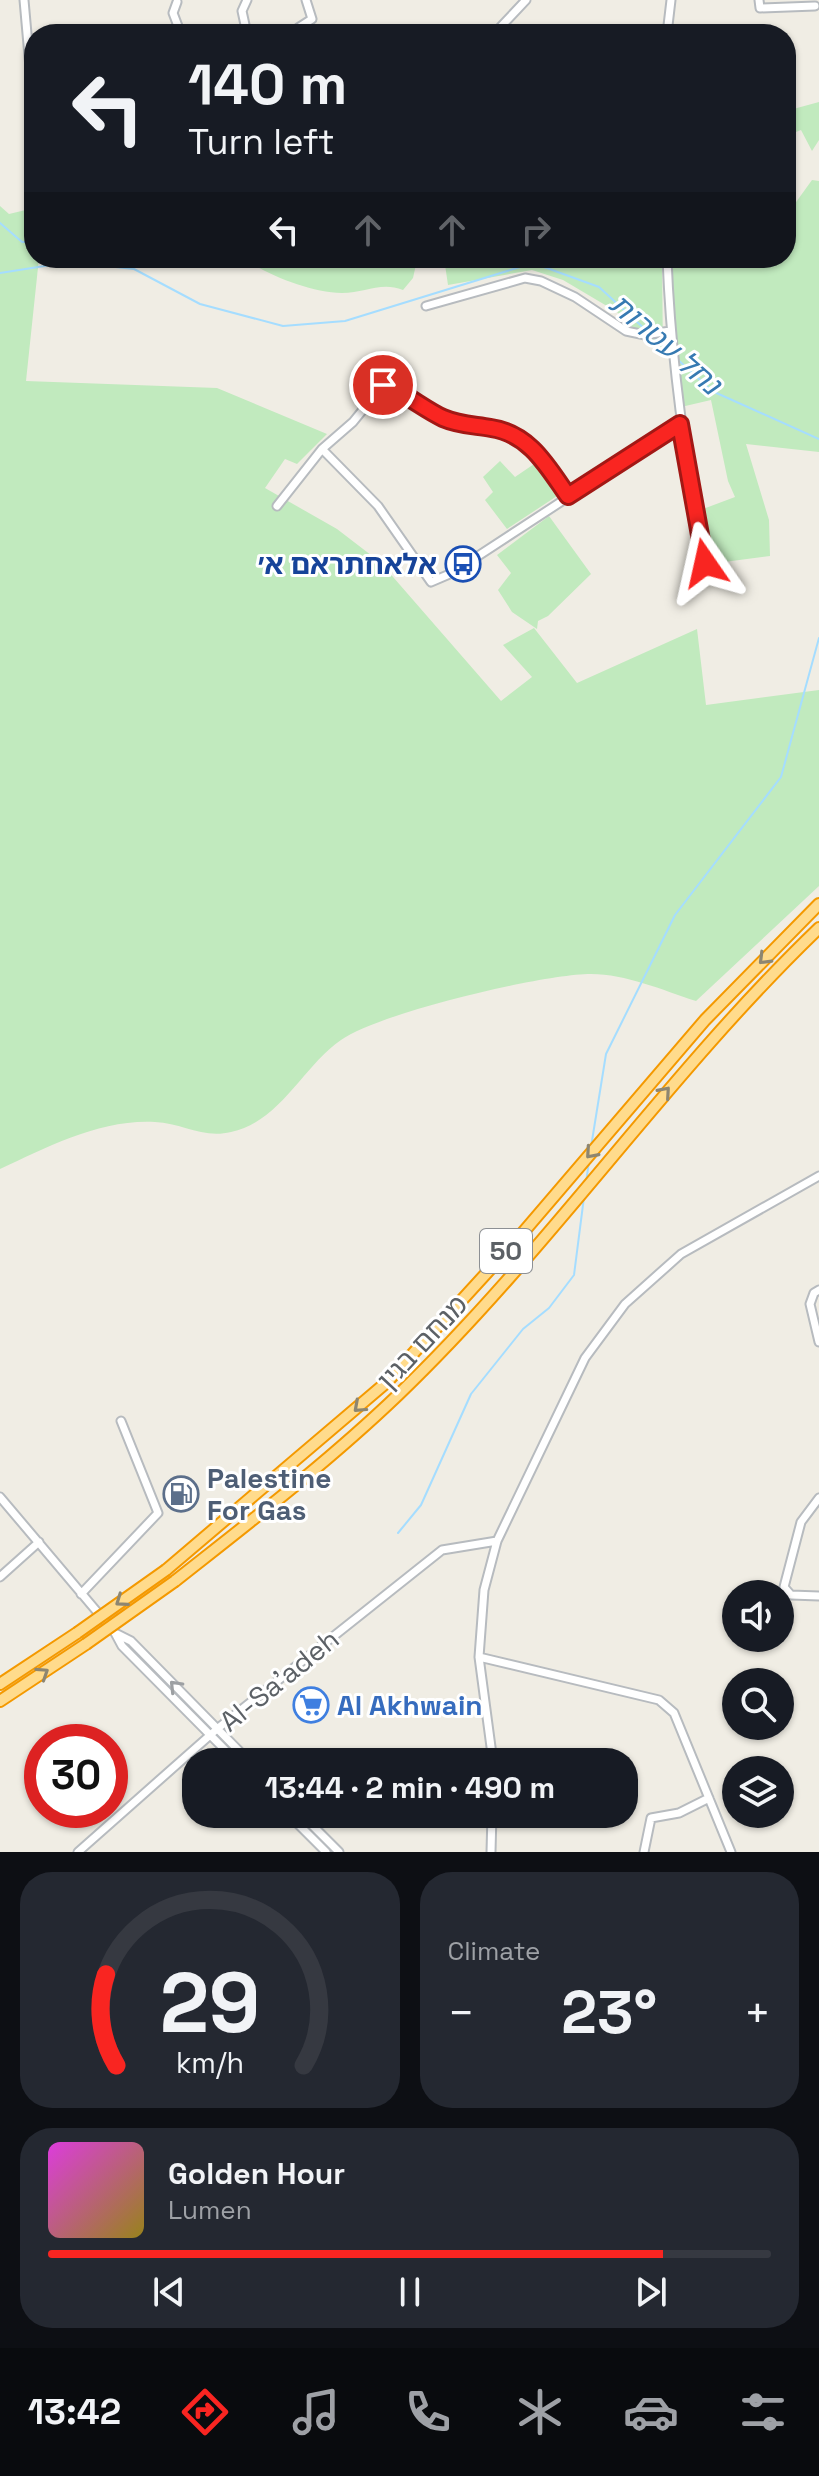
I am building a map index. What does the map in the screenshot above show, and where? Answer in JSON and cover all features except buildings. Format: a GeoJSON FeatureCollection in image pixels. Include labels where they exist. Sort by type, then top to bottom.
{"type":"FeatureCollection","features":[{"type":"Feature","properties":{"kind":"highway","name":"מנחם בגין"},"geometry":{"type":"LineString","coordinates":[[0,1684],[166,1570],[387,1382],[514,1243],[705,1020],[819,904]]}},
{"type":"Feature","properties":{"kind":"highway","name":"מנחם בגין"},"geometry":{"type":"LineString","coordinates":[[0,1701],[175,1581],[298,1483],[399,1394],[526,1255],[749,997],[819,928]]}},
{"type":"Feature","properties":{"kind":"street"},"geometry":{"type":"LineString","coordinates":[[24,0],[26,24]]}},
{"type":"Feature","properties":{"kind":"street"},"geometry":{"type":"LineString","coordinates":[[245,24],[242,11],[247,0]]}},
{"type":"Feature","properties":{"kind":"street"},"geometry":{"type":"LineString","coordinates":[[304,24],[312,19],[306,0]]}},
{"type":"Feature","properties":{"kind":"street"},"geometry":{"type":"LineString","coordinates":[[503,24],[526,0]]}},
{"type":"Feature","properties":{"kind":"street"},"geometry":{"type":"LineString","coordinates":[[668,24],[671,0]]}},
{"type":"Feature","properties":{"kind":"street"},"geometry":{"type":"LineString","coordinates":[[759,0],[760,8],[815,6]]}},
{"type":"Feature","properties":{"kind":"street"},"geometry":{"type":"LineString","coordinates":[[177,2],[173,13],[177,24]]}},
{"type":"Feature","properties":{"kind":"street"},"geometry":{"type":"LineString","coordinates":[[667,268],[670,331],[680,424],[705,563]]}},
{"type":"Feature","properties":{"kind":"street"},"geometry":{"type":"LineString","coordinates":[[426,306],[525,278],[541,281],[575,297],[626,331],[645,335],[670,331]]}},
{"type":"Feature","properties":{"kind":"street"},"geometry":{"type":"LineString","coordinates":[[277,506],[322,449],[353,422],[383,385],[442,418],[474,427],[492,428],[524,441],[536,450],[568,496]]}},
{"type":"Feature","properties":{"kind":"street"},"geometry":{"type":"LineString","coordinates":[[322,449],[378,506],[431,582],[452,573],[680,424]]}},
{"type":"Feature","properties":{"kind":"street"},"geometry":{"type":"LineString","coordinates":[[491,1748],[479,1657],[484,1590],[497,1541],[585,1358],[625,1304],[681,1254],[819,1176]]}},
{"type":"Feature","properties":{"kind":"street"},"geometry":{"type":"LineString","coordinates":[[819,1290],[814,1293],[810,1304],[819,1342]]}},
{"type":"Feature","properties":{"kind":"street"},"geometry":{"type":"LineString","coordinates":[[81,1594],[158,1513],[121,1421]]}},
{"type":"Feature","properties":{"kind":"street"},"geometry":{"type":"LineString","coordinates":[[0,1497],[115,1633],[131,1641],[226,1748]]}},
{"type":"Feature","properties":{"kind":"street"},"geometry":{"type":"LineString","coordinates":[[819,1498],[801,1522],[784,1587],[791,1595],[819,1596]]}},
{"type":"Feature","properties":{"kind":"street","name":"Al-Sa'adeh"},"geometry":{"type":"LineString","coordinates":[[78,1852],[214,1732],[442,1550],[497,1541]]}},
{"type":"Feature","properties":{"kind":"street"},"geometry":{"type":"LineString","coordinates":[[0,1577],[39,1542]]}},
{"type":"Feature","properties":{"kind":"street"},"geometry":{"type":"LineString","coordinates":[[479,1657],[659,1700],[674,1713],[731,1852]]}},
{"type":"Feature","properties":{"kind":"street"},"geometry":{"type":"LineString","coordinates":[[214,1732],[233,1748]]}},
{"type":"Feature","properties":{"kind":"street"},"geometry":{"type":"LineString","coordinates":[[644,1852],[651,1818],[679,1813],[709,1798]]}},
{"type":"Feature","properties":{"kind":"street"},"geometry":{"type":"LineString","coordinates":[[302,1828],[326,1852]]}},
{"type":"Feature","properties":{"kind":"street"},"geometry":{"type":"LineString","coordinates":[[315,1828],[339,1852]]}},
{"type":"Feature","properties":{"kind":"street"},"geometry":{"type":"LineString","coordinates":[[491,1852],[492,1828]]}},
{"type":"Feature","properties":{"kind":"green space"},"geometry":{"type":"Polygon","coordinates":[[[819,102],[819,140],[812,151],[801,130],[796,132],[796,108],[819,102]]]}},
{"type":"Feature","properties":{"kind":"green space"},"geometry":{"type":"Polygon","coordinates":[[[812,180],[819,181],[819,452],[746,444],[769,520],[770,556],[709,564],[703,509],[735,497],[728,481],[711,400],[681,407],[676,368],[672,268],[796,268],[796,202],[812,180]]]}},
{"type":"Feature","properties":{"kind":"green space"},"geometry":{"type":"Polygon","coordinates":[[[0,206],[9,214],[24,210],[24,268],[38,268],[26,381],[217,388],[327,434],[297,464],[285,459],[265,488],[337,529],[380,562],[501,701],[532,677],[503,645],[534,628],[577,683],[697,629],[706,705],[819,690],[819,886],[696,1001],[631,980],[591,974],[537,981],[462,997],[389,1018],[341,1040],[277,1105],[248,1126],[211,1134],[155,1122],[114,1125],[75,1136],[0,1169],[0,206]]]}},
{"type":"Feature","properties":{"kind":"green space"},"geometry":{"type":"Polygon","coordinates":[[[260,268],[415,268],[413,278],[403,290],[380,287],[350,293],[317,290],[260,268]]]}},
{"type":"Feature","properties":{"kind":"green space"},"geometry":{"type":"Polygon","coordinates":[[[445,268],[662,268],[663,357],[617,312],[563,280],[532,270],[448,285],[445,268]]]}},
{"type":"Feature","properties":{"kind":"green space"},"geometry":{"type":"Polygon","coordinates":[[[500,461],[515,477],[537,462],[560,494],[507,529],[485,500],[493,492],[483,477],[500,461]]]}},
{"type":"Feature","properties":{"kind":"green space"},"geometry":{"type":"Polygon","coordinates":[[[549,516],[591,574],[548,616],[538,621],[537,629],[512,612],[498,590],[511,573],[497,555],[549,516]]]}},
{"type":"Feature","properties":{"kind":"waterway"},"geometry":{"type":"LineString","coordinates":[[0,223],[24,242]]}},
{"type":"Feature","properties":{"kind":"waterway","name":"נחל עטרות"},"geometry":{"type":"LineString","coordinates":[[0,273],[32,268]]}},
{"type":"Feature","properties":{"kind":"waterway","name":"נחל עטרות"},"geometry":{"type":"LineString","coordinates":[[125,268],[134,269],[200,304],[283,326],[345,321],[517,268]]}},
{"type":"Feature","properties":{"kind":"waterway","name":"נחל עטרות"},"geometry":{"type":"LineString","coordinates":[[547,268],[599,287],[648,332]]}},
{"type":"Feature","properties":{"kind":"waterway","name":"נחל עטרות"},"geometry":{"type":"LineString","coordinates":[[653,336],[671,354]]}},
{"type":"Feature","properties":{"kind":"waterway","name":"נחל עטרות"},"geometry":{"type":"LineString","coordinates":[[676,358],[712,391],[819,439]]}},
{"type":"Feature","properties":{"kind":"waterway"},"geometry":{"type":"LineString","coordinates":[[591,1147],[606,1054],[675,915],[781,777],[819,638]]}},
{"type":"Feature","properties":{"kind":"waterway"},"geometry":{"type":"LineString","coordinates":[[586,1183],[589,1161]]}},
{"type":"Feature","properties":{"kind":"waterway"},"geometry":{"type":"LineString","coordinates":[[398,1533],[421,1505],[471,1394],[523,1329],[549,1308],[574,1275],[584,1197]]}},
{"type":"Feature","properties":{"kind":"place","name":"אלאחתראם א׳"},"geometry":{"type":"Point","coordinates":[463,564]}},
{"type":"Feature","properties":{"kind":"place","name":"Palestine For Gas"},"geometry":{"type":"Point","coordinates":[181,1494]}},
{"type":"Feature","properties":{"kind":"place","name":"Al Akhwain"},"geometry":{"type":"Point","coordinates":[311,1705]}},
{"type":"Feature","properties":{"kind":"route"},"geometry":{"type":"LineString","coordinates":[[383,385],[442,418],[474,427],[492,428],[524,441],[536,450],[568,496],[680,424],[705,563]]}}]}
